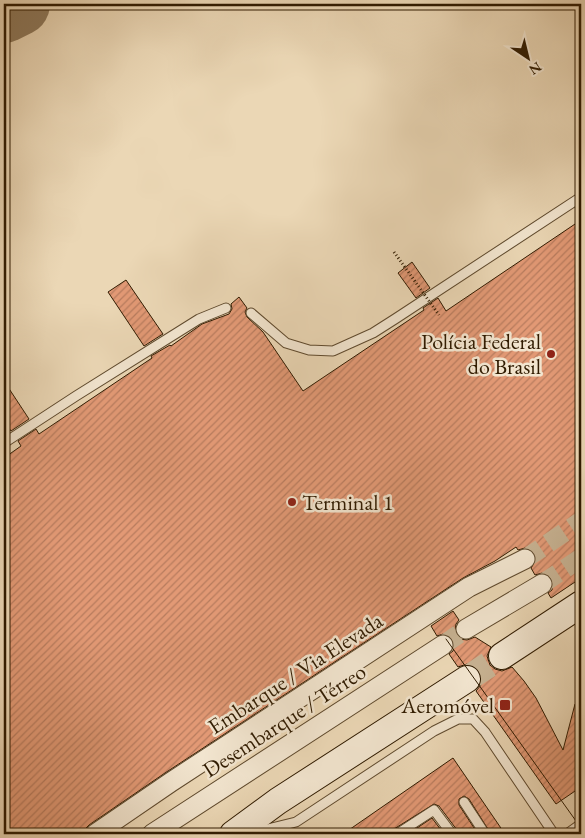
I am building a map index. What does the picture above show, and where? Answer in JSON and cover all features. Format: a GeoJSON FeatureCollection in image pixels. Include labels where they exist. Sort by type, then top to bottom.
{"type":"FeatureCollection","features":[{"type":"Feature","properties":{"kind":"street","name":"Embarque / Via Elevada"},"geometry":{"type":"LineString","coordinates":[[95,834],[171,782],[469,587],[525,559]]}},
{"type":"Feature","properties":{"kind":"street"},"geometry":{"type":"LineString","coordinates":[[466,629],[542,584]]}},
{"type":"Feature","properties":{"kind":"street"},"geometry":{"type":"LineString","coordinates":[[502,656],[581,604]]}},
{"type":"Feature","properties":{"kind":"street","name":"Desembarque / Térreo"},"geometry":{"type":"LineString","coordinates":[[152,834],[443,645]]}},
{"type":"Feature","properties":{"kind":"street"},"geometry":{"type":"LineString","coordinates":[[233,834],[278,801],[468,679]]}},
{"type":"Feature","properties":{"kind":"lane"},"geometry":{"type":"LineString","coordinates":[[251,313],[286,343],[308,350],[333,351],[373,333],[581,197]]}},
{"type":"Feature","properties":{"kind":"lane"},"geometry":{"type":"LineString","coordinates":[[4,443],[199,319],[226,308]]}},
{"type":"Feature","properties":{"kind":"lane"},"geometry":{"type":"LineString","coordinates":[[247,834],[296,822],[434,731],[458,719],[473,719],[485,732],[554,834]]}},
{"type":"Feature","properties":{"kind":"lane"},"geometry":{"type":"LineString","coordinates":[[464,802],[485,834]]}},
{"type":"Feature","properties":{"kind":"lane"},"geometry":{"type":"LineString","coordinates":[[397,834],[434,810],[452,834]]}},
{"type":"Feature","properties":{"kind":"lane"},"geometry":{"type":"LineString","coordinates":[[566,834],[581,824]]}},
{"type":"Feature","properties":{"kind":"path"},"geometry":{"type":"LineString","coordinates":[[394,252],[438,316]]}},
{"type":"Feature","properties":{"kind":"building","name":"Terminal 1"},"geometry":{"type":"Polygon","coordinates":[[[581,220],[581,578],[551,598],[548,593],[552,590],[551,578],[548,574],[535,575],[531,568],[536,560],[535,554],[531,549],[518,550],[516,547],[463,578],[165,773],[89,825],[85,829],[84,834],[4,834],[4,458],[21,446],[18,441],[36,429],[39,434],[152,358],[151,356],[171,346],[202,324],[229,314],[232,309],[231,304],[239,297],[247,308],[245,312],[247,317],[263,332],[303,391],[424,310],[423,308],[438,298],[446,311],[581,220]]]}},
{"type":"Feature","properties":{"kind":"building"},"geometry":{"type":"Polygon","coordinates":[[[412,262],[430,288],[416,298],[398,273],[412,262]]]}},
{"type":"Feature","properties":{"kind":"building"},"geometry":{"type":"Polygon","coordinates":[[[126,280],[163,334],[144,346],[108,292],[126,280]]]}},
{"type":"Feature","properties":{"kind":"building"},"geometry":{"type":"Polygon","coordinates":[[[4,381],[29,419],[11,431],[4,421],[4,381]]]}},
{"type":"Feature","properties":{"kind":"building"},"geometry":{"type":"Polygon","coordinates":[[[453,611],[459,620],[455,630],[460,639],[467,640],[475,637],[491,647],[487,656],[490,665],[502,671],[512,667],[524,681],[536,698],[563,750],[575,704],[581,705],[581,787],[556,804],[476,691],[481,685],[482,679],[479,670],[473,665],[467,664],[458,667],[449,654],[453,651],[452,638],[449,635],[443,634],[437,636],[431,626],[453,611]]]}},
{"type":"Feature","properties":{"kind":"building"},"geometry":{"type":"Polygon","coordinates":[[[453,758],[505,834],[491,834],[469,799],[464,796],[459,799],[459,805],[478,834],[458,834],[439,806],[434,804],[394,829],[391,834],[343,834],[453,758]]]}},
{"type":"Feature","properties":{"kind":"building"},"geometry":{"type":"Polygon","coordinates":[[[432,818],[444,834],[408,834],[432,818]]]}},
{"type":"Feature","properties":{"kind":"taxiway"},"geometry":{"type":"LineString","coordinates":[[4,11],[18,4]]}},
{"type":"Feature","properties":{"kind":"tunnel"},"geometry":{"type":"LineString","coordinates":[[525,559],[581,521]]}},
{"type":"Feature","properties":{"kind":"tunnel"},"geometry":{"type":"LineString","coordinates":[[542,584],[581,558]]}},
{"type":"Feature","properties":{"kind":"tunnel"},"geometry":{"type":"LineString","coordinates":[[443,645],[466,629]]}},
{"type":"Feature","properties":{"kind":"tunnel"},"geometry":{"type":"LineString","coordinates":[[467,679],[502,656]]}},
{"type":"Feature","properties":{"kind":"tram line"},"geometry":{"type":"LineString","coordinates":[[446,639],[581,828]]}},
{"type":"Feature","properties":{"kind":"place","name":"Polícia Federal do Brasil"},"geometry":{"type":"Point","coordinates":[551,354]}},
{"type":"Feature","properties":{"kind":"place","name":"Terminal 1"},"geometry":{"type":"Point","coordinates":[292,502]}},
{"type":"Feature","properties":{"kind":"place","name":"Aeromóvel"},"geometry":{"type":"Point","coordinates":[505,705]}}]}
